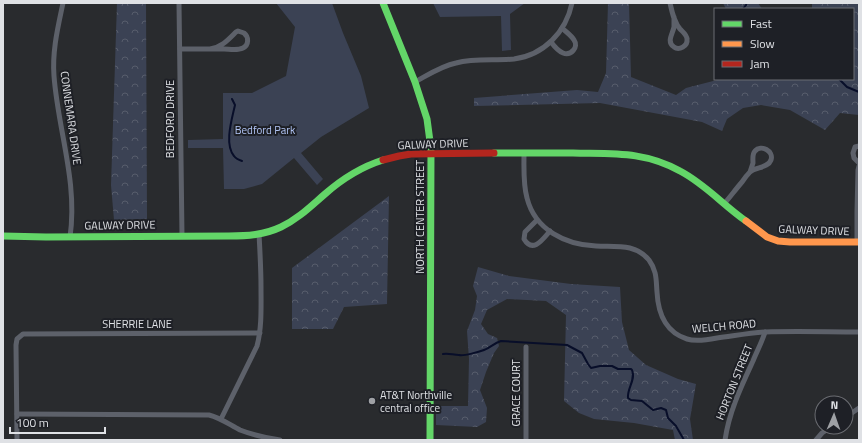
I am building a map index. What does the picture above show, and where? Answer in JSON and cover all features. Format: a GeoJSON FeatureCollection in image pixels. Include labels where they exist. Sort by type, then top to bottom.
{"type":"FeatureCollection","features":[{"type":"Feature","properties":{"kind":"street","name":"CONNEMARA DRIVE"},"geometry":{"type":"LineString","coordinates":[[63,3],[55,38],[54,76],[71,188],[72,211],[70,237]]}},
{"type":"Feature","properties":{"kind":"street","name":"BEDFORD DRIVE"},"geometry":{"type":"LineString","coordinates":[[179,3],[182,236]]}},
{"type":"Feature","properties":{"kind":"street","name":"NORTH CENTER STREET"},"geometry":{"type":"LineString","coordinates":[[383,3],[415,82],[427,119],[431,153],[430,440]]}},
{"type":"Feature","properties":{"kind":"street"},"geometry":{"type":"LineString","coordinates":[[415,82],[445,66],[456,63],[513,59],[538,51],[551,42],[562,28],[569,15],[572,3]]}},
{"type":"Feature","properties":{"kind":"street"},"geometry":{"type":"LineString","coordinates":[[670,3],[677,25],[687,37],[686,44],[680,48],[673,47],[670,40],[674,26],[674,17]]}},
{"type":"Feature","properties":{"kind":"street"},"geometry":{"type":"LineString","coordinates":[[551,42],[562,53],[566,54],[573,51],[576,43],[562,28]]}},
{"type":"Feature","properties":{"kind":"street"},"geometry":{"type":"LineString","coordinates":[[180,49],[210,49],[241,49],[246,46],[247,37],[244,33],[236,32],[223,44],[210,49]]}},
{"type":"Feature","properties":{"kind":"street"},"geometry":{"type":"LineString","coordinates":[[859,146],[855,147],[853,153],[854,158],[859,163]]}},
{"type":"Feature","properties":{"kind":"street"},"geometry":{"type":"LineString","coordinates":[[724,204],[750,172],[756,168],[764,166],[770,161],[771,154],[768,150],[759,148],[755,151],[750,172]]}},
{"type":"Feature","properties":{"kind":"street","name":"GALWAY DRIVE"},"geometry":{"type":"LineString","coordinates":[[3,236],[236,236],[259,234],[274,230],[289,223],[305,212],[336,185],[354,172],[381,159],[396,155],[431,153],[524,153],[641,155],[666,163],[681,170],[736,215],[764,236],[773,240],[781,242],[858,242]]}},
{"type":"Feature","properties":{"kind":"street","name":"WELCH ROAD"},"geometry":{"type":"LineString","coordinates":[[524,153],[524,174],[527,199],[537,220],[560,238],[577,244],[630,247],[640,251],[649,260],[654,268],[657,280],[659,304],[664,322],[670,330],[678,336],[689,340],[702,340],[765,332],[859,332]]}},
{"type":"Feature","properties":{"kind":"street"},"geometry":{"type":"LineString","coordinates":[[858,242],[857,212],[859,166]]}},
{"type":"Feature","properties":{"kind":"street"},"geometry":{"type":"LineString","coordinates":[[537,220],[525,232],[524,239],[530,245],[536,244],[542,240],[550,231]]}},
{"type":"Feature","properties":{"kind":"street"},"geometry":{"type":"LineString","coordinates":[[221,419],[257,346],[260,333],[261,294],[259,234]]}},
{"type":"Feature","properties":{"kind":"street","name":"HORTON STREET"},"geometry":{"type":"LineString","coordinates":[[725,440],[729,418],[765,332]]}},
{"type":"Feature","properties":{"kind":"street","name":"SHERRIE LANE"},"geometry":{"type":"LineString","coordinates":[[17,414],[16,345],[17,339],[23,334],[260,333]]}},
{"type":"Feature","properties":{"kind":"street","name":"GRACE COURT"},"geometry":{"type":"LineString","coordinates":[[526,347],[526,440]]}},
{"type":"Feature","properties":{"kind":"street"},"geometry":{"type":"LineString","coordinates":[[17,440],[17,414],[209,415],[221,419],[241,430],[262,437],[280,440]]}},
{"type":"Feature","properties":{"kind":"green space"},"geometry":{"type":"Polygon","coordinates":[[[117,3],[146,3],[147,219],[114,220],[111,185],[117,3]]]}},
{"type":"Feature","properties":{"kind":"green space","name":"Bedford Park"},"geometry":{"type":"Polygon","coordinates":[[[276,3],[332,3],[361,76],[369,108],[321,137],[301,153],[323,179],[317,185],[294,158],[262,184],[244,189],[224,189],[223,148],[188,148],[188,140],[223,139],[223,93],[252,93],[286,76],[295,27],[276,3]]]}},
{"type":"Feature","properties":{"kind":"green space"},"geometry":{"type":"Polygon","coordinates":[[[433,3],[525,3],[510,14],[511,50],[502,51],[501,16],[440,17],[433,3]]]}},
{"type":"Feature","properties":{"kind":"green space"},"geometry":{"type":"Polygon","coordinates":[[[608,3],[629,3],[631,77],[676,95],[686,88],[717,80],[854,80],[854,8],[812,8],[812,3],[859,3],[859,115],[840,113],[825,130],[790,110],[761,105],[743,108],[727,119],[722,131],[702,122],[600,103],[474,106],[474,98],[577,90],[598,92],[606,73],[608,3]]]}},
{"type":"Feature","properties":{"kind":"green space"},"geometry":{"type":"Polygon","coordinates":[[[723,3],[758,3],[761,8],[726,8],[723,3]]]}},
{"type":"Feature","properties":{"kind":"green space"},"geometry":{"type":"Polygon","coordinates":[[[389,196],[387,304],[344,307],[333,329],[292,329],[292,268],[389,196]]]}},
{"type":"Feature","properties":{"kind":"green space"},"geometry":{"type":"Polygon","coordinates":[[[478,267],[509,276],[571,284],[620,287],[622,322],[629,350],[646,365],[678,379],[696,384],[690,419],[693,440],[675,440],[673,430],[634,423],[594,419],[579,413],[564,401],[566,315],[546,301],[507,299],[487,310],[481,324],[488,334],[497,338],[499,346],[494,353],[480,390],[487,408],[486,422],[477,427],[436,425],[436,406],[468,406],[469,359],[467,331],[475,310],[477,296],[473,286],[478,267]]]}},
{"type":"Feature","properties":{"kind":"waterway"},"geometry":{"type":"LineString","coordinates":[[744,8],[747,3]]}},
{"type":"Feature","properties":{"kind":"waterway"},"geometry":{"type":"LineString","coordinates":[[840,80],[847,87],[859,92]]}},
{"type":"Feature","properties":{"kind":"waterway"},"geometry":{"type":"LineString","coordinates":[[232,99],[235,105],[229,138],[230,145],[231,151],[235,157],[242,161]]}},
{"type":"Feature","properties":{"kind":"waterway"},"geometry":{"type":"LineString","coordinates":[[443,354],[472,354],[501,341],[567,345],[582,353],[591,368],[612,366],[618,369],[631,369],[633,377],[628,398],[631,400],[642,401],[653,410],[661,408],[666,410],[668,418],[676,426],[684,440]]}},
{"type":"Feature","properties":{"kind":"traffic: fast"},"geometry":{"type":"LineString","coordinates":[[383,3],[415,82],[427,119],[431,149],[430,440]]}},
{"type":"Feature","properties":{"kind":"traffic: fast"},"geometry":{"type":"LineString","coordinates":[[494,153],[615,154],[654,160],[689,176],[746,221]]}},
{"type":"Feature","properties":{"kind":"traffic: fast"},"geometry":{"type":"LineString","coordinates":[[3,236],[236,236],[262,233],[275,230],[287,224],[345,178],[367,166],[383,160]]}},
{"type":"Feature","properties":{"kind":"traffic: slow"},"geometry":{"type":"LineString","coordinates":[[746,221],[767,237],[778,241],[859,242]]}},
{"type":"Feature","properties":{"kind":"traffic: jam"},"geometry":{"type":"LineString","coordinates":[[383,160],[411,154],[494,153]]}},
{"type":"Feature","properties":{"kind":"place","name":"AT&T Northville central office"},"geometry":{"type":"Point","coordinates":[372,401]}}]}
